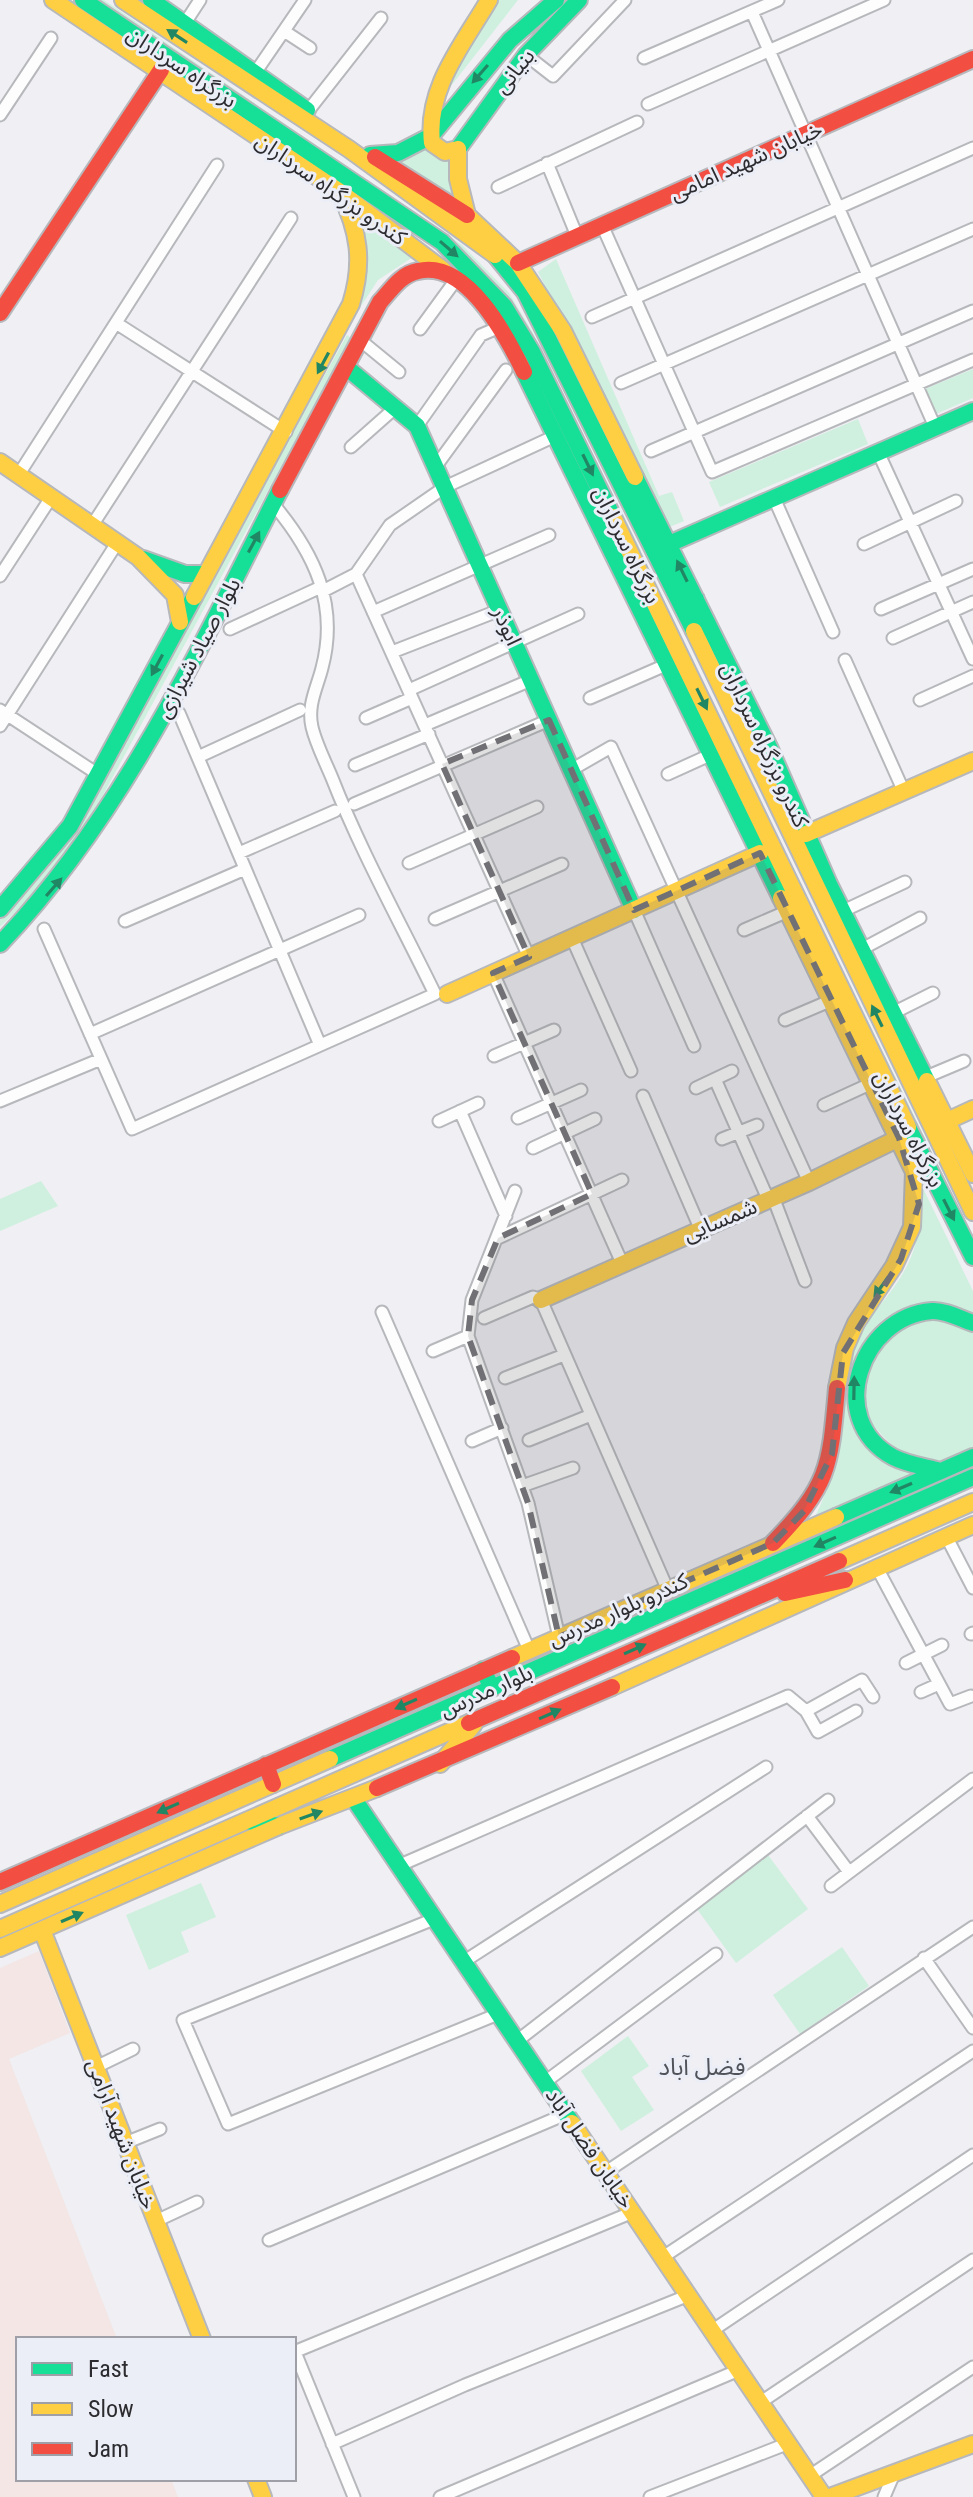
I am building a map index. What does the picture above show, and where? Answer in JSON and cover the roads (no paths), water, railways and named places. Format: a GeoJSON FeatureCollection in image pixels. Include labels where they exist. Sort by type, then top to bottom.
{"type":"FeatureCollection","features":[{"type":"Feature","properties":{"kind":"main road","name":"کندرو بزرگراه سرداران"},"geometry":{"type":"LineString","coordinates":[[53,0],[340,192],[452,278],[532,352]]}},
{"type":"Feature","properties":{"kind":"main road","name":"بزرگراه سرداران"},"geometry":{"type":"LineString","coordinates":[[82,0],[442,242],[504,306],[532,352],[816,942],[973,1257]]}},
{"type":"Feature","properties":{"kind":"main road","name":"بزرگراه سرداران"},"geometry":{"type":"LineString","coordinates":[[123,0],[347,148],[493,253],[525,292],[834,911],[973,1212]]}},
{"type":"Feature","properties":{"kind":"main road"},"geometry":{"type":"LineString","coordinates":[[151,0],[331,128],[467,215]]}},
{"type":"Feature","properties":{"kind":"main road"},"geometry":{"type":"LineString","coordinates":[[467,215],[461,195],[458,149],[438,150],[431,136],[435,93],[489,0]]}},
{"type":"Feature","properties":{"kind":"main road","name":"بنیانی"},"geometry":{"type":"LineString","coordinates":[[431,136],[510,40],[556,0]]}},
{"type":"Feature","properties":{"kind":"main road","name":"بنیانی"},"geometry":{"type":"LineString","coordinates":[[458,149],[526,55],[579,0]]}},
{"type":"Feature","properties":{"kind":"main road"},"geometry":{"type":"LineString","coordinates":[[510,40],[523,45],[526,55]]}},
{"type":"Feature","properties":{"kind":"main road","name":"خیابان شهید امامی"},"geometry":{"type":"LineString","coordinates":[[518,263],[973,59]]}},
{"type":"Feature","properties":{"kind":"main road"},"geometry":{"type":"LineString","coordinates":[[0,313],[161,70]]}},
{"type":"Feature","properties":{"kind":"main road"},"geometry":{"type":"LineString","coordinates":[[235,103],[250,131]]}},
{"type":"Feature","properties":{"kind":"main road"},"geometry":{"type":"LineString","coordinates":[[331,128],[347,148],[372,155],[398,153],[431,136]]}},
{"type":"Feature","properties":{"kind":"main road","name":"بلوار صیاد شیرازی"},"geometry":{"type":"LineString","coordinates":[[0,909],[70,826],[344,322],[356,293],[361,251],[357,224],[340,192]]}},
{"type":"Feature","properties":{"kind":"main road","name":"کندرو بزرگراه سرداران"},"geometry":{"type":"LineString","coordinates":[[467,215],[518,263],[555,318],[769,747],[829,884],[834,911]]}},
{"type":"Feature","properties":{"kind":"main road","name":"بلوار صیاد شیرازی"},"geometry":{"type":"LineString","coordinates":[[0,944],[54,888],[91,840],[274,505],[362,336],[400,279],[413,271],[431,269],[452,278]]}},
{"type":"Feature","properties":{"kind":"main road"},"geometry":{"type":"LineString","coordinates":[[555,318],[563,366]]}},
{"type":"Feature","properties":{"kind":"main road"},"geometry":{"type":"LineString","coordinates":[[344,322],[352,321],[362,336]]}},
{"type":"Feature","properties":{"kind":"main road"},"geometry":{"type":"LineString","coordinates":[[502,326],[899,1138],[916,1182],[919,1204],[913,1233],[901,1259],[853,1328],[843,1353],[837,1379],[828,1469],[804,1511],[773,1543]]}},
{"type":"Feature","properties":{"kind":"main road","name":"ابوذر"},"geometry":{"type":"LineString","coordinates":[[346,367],[417,426],[634,910]]}},
{"type":"Feature","properties":{"kind":"main road"},"geometry":{"type":"LineString","coordinates":[[669,544],[973,411]]}},
{"type":"Feature","properties":{"kind":"main road"},"geometry":{"type":"LineString","coordinates":[[589,420],[618,440]]}},
{"type":"Feature","properties":{"kind":"main road"},"geometry":{"type":"LineString","coordinates":[[0,462],[138,557],[175,595],[180,622]]}},
{"type":"Feature","properties":{"kind":"main road"},"geometry":{"type":"LineString","coordinates":[[138,557],[185,574],[205,574]]}},
{"type":"Feature","properties":{"kind":"main road"},"geometry":{"type":"LineString","coordinates":[[642,577],[662,566]]}},
{"type":"Feature","properties":{"kind":"main road"},"geometry":{"type":"LineString","coordinates":[[696,599],[700,643]]}},
{"type":"Feature","properties":{"kind":"main road"},"geometry":{"type":"LineString","coordinates":[[736,716],[769,747]]}},
{"type":"Feature","properties":{"kind":"main road"},"geometry":{"type":"LineString","coordinates":[[715,727],[732,796]]}},
{"type":"Feature","properties":{"kind":"main road"},"geometry":{"type":"LineString","coordinates":[[806,834],[973,761]]}},
{"type":"Feature","properties":{"kind":"main road"},"geometry":{"type":"LineString","coordinates":[[441,994],[760,853]]}},
{"type":"Feature","properties":{"kind":"main road"},"geometry":{"type":"LineString","coordinates":[[786,905],[816,942]]}},
{"type":"Feature","properties":{"kind":"main road"},"geometry":{"type":"LineString","coordinates":[[834,911],[862,949],[973,1174]]}},
{"type":"Feature","properties":{"kind":"main road"},"geometry":{"type":"LineString","coordinates":[[947,1121],[973,1109]]}},
{"type":"Feature","properties":{"kind":"main road","name":"شمسایی"},"geometry":{"type":"LineString","coordinates":[[541,1300],[809,1182],[899,1138]]}},
{"type":"Feature","properties":{"kind":"main road"},"geometry":{"type":"LineString","coordinates":[[940,1471],[906,1465],[886,1453],[871,1438],[855,1411],[854,1375],[878,1333],[904,1317],[940,1313],[973,1323]]}},
{"type":"Feature","properties":{"kind":"main road","name":"کندرو بلوار مدرس"},"geometry":{"type":"LineString","coordinates":[[0,1882],[667,1588],[973,1457]]}},
{"type":"Feature","properties":{"kind":"main road","name":"بلوار مدرس"},"geometry":{"type":"LineString","coordinates":[[0,1902],[973,1477]]}},
{"type":"Feature","properties":{"kind":"main road","name":"بلوار مدرس"},"geometry":{"type":"LineString","coordinates":[[0,1929],[973,1502]]}},
{"type":"Feature","properties":{"kind":"main road"},"geometry":{"type":"LineString","coordinates":[[0,1948],[279,1826],[440,1764],[973,1525]]}},
{"type":"Feature","properties":{"kind":"main road"},"geometry":{"type":"LineString","coordinates":[[747,1600],[845,1580]]}},
{"type":"Feature","properties":{"kind":"main road"},"geometry":{"type":"LineString","coordinates":[[698,1597],[707,1618]]}},
{"type":"Feature","properties":{"kind":"main road"},"geometry":{"type":"LineString","coordinates":[[483,1670],[492,1688]]}},
{"type":"Feature","properties":{"kind":"main road"},"geometry":{"type":"LineString","coordinates":[[440,1764],[479,1718]]}},
{"type":"Feature","properties":{"kind":"main road"},"geometry":{"type":"LineString","coordinates":[[266,1765],[273,1784]]}},
{"type":"Feature","properties":{"kind":"main road","name":"خیابان فضل آباد"},"geometry":{"type":"LineString","coordinates":[[354,1799],[824,2497]]}},
{"type":"Feature","properties":{"kind":"main road"},"geometry":{"type":"LineString","coordinates":[[247,1821],[279,1826]]}},
{"type":"Feature","properties":{"kind":"main road","name":"خیابان شهید آرامی"},"geometry":{"type":"LineString","coordinates":[[42,1930],[201,2337]]}},
{"type":"Feature","properties":{"kind":"main road"},"geometry":{"type":"LineString","coordinates":[[830,2497],[973,2444]]}},
{"type":"Feature","properties":{"kind":"street"},"geometry":{"type":"LineString","coordinates":[[185,23],[200,0]]}},
{"type":"Feature","properties":{"kind":"street"},"geometry":{"type":"LineString","coordinates":[[255,73],[305,0]]}},
{"type":"Feature","properties":{"kind":"street"},"geometry":{"type":"LineString","coordinates":[[526,55],[553,76],[625,0]]}},
{"type":"Feature","properties":{"kind":"street"},"geometry":{"type":"LineString","coordinates":[[644,58],[778,0]]}},
{"type":"Feature","properties":{"kind":"street"},"geometry":{"type":"LineString","coordinates":[[648,104],[884,0]]}},
{"type":"Feature","properties":{"kind":"street"},"geometry":{"type":"LineString","coordinates":[[752,12],[935,427]]}},
{"type":"Feature","properties":{"kind":"street"},"geometry":{"type":"LineString","coordinates":[[308,111],[381,18]]}},
{"type":"Feature","properties":{"kind":"street"},"geometry":{"type":"LineString","coordinates":[[284,31],[310,48]]}},
{"type":"Feature","properties":{"kind":"street"},"geometry":{"type":"LineString","coordinates":[[0,115],[51,38]]}},
{"type":"Feature","properties":{"kind":"street"},"geometry":{"type":"LineString","coordinates":[[498,187],[637,122]]}},
{"type":"Feature","properties":{"kind":"street"},"geometry":{"type":"LineString","coordinates":[[592,317],[973,148]]}},
{"type":"Feature","properties":{"kind":"street"},"geometry":{"type":"LineString","coordinates":[[547,163],[577,236]]}},
{"type":"Feature","properties":{"kind":"street"},"geometry":{"type":"LineString","coordinates":[[19,474],[217,165]]}},
{"type":"Feature","properties":{"kind":"street"},"geometry":{"type":"LineString","coordinates":[[93,524],[291,218]]}},
{"type":"Feature","properties":{"kind":"street"},"geometry":{"type":"LineString","coordinates":[[602,225],[712,472],[973,360]]}},
{"type":"Feature","properties":{"kind":"street"},"geometry":{"type":"LineString","coordinates":[[621,383],[973,229]]}},
{"type":"Feature","properties":{"kind":"street"},"geometry":{"type":"LineString","coordinates":[[420,329],[452,278]]}},
{"type":"Feature","properties":{"kind":"street"},"geometry":{"type":"LineString","coordinates":[[651,451],[973,311]]}},
{"type":"Feature","properties":{"kind":"street"},"geometry":{"type":"LineString","coordinates":[[116,323],[286,432]]}},
{"type":"Feature","properties":{"kind":"street"},"geometry":{"type":"LineString","coordinates":[[417,426],[481,335],[502,326]]}},
{"type":"Feature","properties":{"kind":"street"},"geometry":{"type":"LineString","coordinates":[[362,336],[399,372]]}},
{"type":"Feature","properties":{"kind":"street"},"geometry":{"type":"LineString","coordinates":[[436,466],[506,370]]}},
{"type":"Feature","properties":{"kind":"street"},"geometry":{"type":"LineString","coordinates":[[351,447],[395,408]]}},
{"type":"Feature","properties":{"kind":"street"},"geometry":{"type":"LineString","coordinates":[[230,629],[356,574],[390,525],[445,487],[555,436]]}},
{"type":"Feature","properties":{"kind":"street"},"geometry":{"type":"LineString","coordinates":[[878,452],[973,659]]}},
{"type":"Feature","properties":{"kind":"street"},"geometry":{"type":"LineString","coordinates":[[0,576],[52,496]]}},
{"type":"Feature","properties":{"kind":"street"},"geometry":{"type":"LineString","coordinates":[[774,498],[833,632]]}},
{"type":"Feature","properties":{"kind":"street"},"geometry":{"type":"LineString","coordinates":[[864,544],[956,501]]}},
{"type":"Feature","properties":{"kind":"street"},"geometry":{"type":"LineString","coordinates":[[44,929],[132,1129],[441,994],[344,809],[312,728],[309,708],[323,665],[329,630],[322,589],[303,539],[274,505]]}},
{"type":"Feature","properties":{"kind":"street"},"geometry":{"type":"LineString","coordinates":[[373,612],[549,535]]}},
{"type":"Feature","properties":{"kind":"street"},"geometry":{"type":"LineString","coordinates":[[0,726],[4,713],[117,543]]}},
{"type":"Feature","properties":{"kind":"street"},"geometry":{"type":"LineString","coordinates":[[881,609],[973,569]]}},
{"type":"Feature","properties":{"kind":"street"},"geometry":{"type":"LineString","coordinates":[[356,574],[529,957]]}},
{"type":"Feature","properties":{"kind":"street"},"geometry":{"type":"LineString","coordinates":[[893,638],[973,602]]}},
{"type":"Feature","properties":{"kind":"street"},"geometry":{"type":"LineString","coordinates":[[392,652],[500,610]]}},
{"type":"Feature","properties":{"kind":"street"},"geometry":{"type":"LineString","coordinates":[[366,718],[514,642],[578,614]]}},
{"type":"Feature","properties":{"kind":"street"},"geometry":{"type":"LineString","coordinates":[[845,660],[904,792]]}},
{"type":"Feature","properties":{"kind":"street"},"geometry":{"type":"LineString","coordinates":[[590,698],[668,664]]}},
{"type":"Feature","properties":{"kind":"street"},"geometry":{"type":"LineString","coordinates":[[920,700],[973,676]]}},
{"type":"Feature","properties":{"kind":"street"},"geometry":{"type":"LineString","coordinates":[[355,765],[531,680]]}},
{"type":"Feature","properties":{"kind":"street"},"geometry":{"type":"LineString","coordinates":[[198,757],[300,710]]}},
{"type":"Feature","properties":{"kind":"street"},"geometry":{"type":"LineString","coordinates":[[4,713],[99,775]]}},
{"type":"Feature","properties":{"kind":"street"},"geometry":{"type":"LineString","coordinates":[[179,713],[320,1045]]}},
{"type":"Feature","properties":{"kind":"street"},"geometry":{"type":"LineString","coordinates":[[354,804],[549,720]]}},
{"type":"Feature","properties":{"kind":"street"},"geometry":{"type":"LineString","coordinates":[[571,770],[611,747],[809,1182]]}},
{"type":"Feature","properties":{"kind":"street"},"geometry":{"type":"LineString","coordinates":[[668,774],[712,754]]}},
{"type":"Feature","properties":{"kind":"street"},"geometry":{"type":"LineString","coordinates":[[409,863],[537,807]]}},
{"type":"Feature","properties":{"kind":"street"},"geometry":{"type":"LineString","coordinates":[[239,853],[335,811]]}},
{"type":"Feature","properties":{"kind":"street"},"geometry":{"type":"LineString","coordinates":[[435,919],[562,864]]}},
{"type":"Feature","properties":{"kind":"street"},"geometry":{"type":"LineString","coordinates":[[125,921],[245,869]]}},
{"type":"Feature","properties":{"kind":"street"},"geometry":{"type":"LineString","coordinates":[[834,911],[905,882]]}},
{"type":"Feature","properties":{"kind":"street"},"geometry":{"type":"LineString","coordinates":[[744,930],[786,905]]}},
{"type":"Feature","properties":{"kind":"street"},"geometry":{"type":"LineString","coordinates":[[634,910],[694,1046]]}},
{"type":"Feature","properties":{"kind":"street"},"geometry":{"type":"LineString","coordinates":[[90,1034],[359,915]]}},
{"type":"Feature","properties":{"kind":"street"},"geometry":{"type":"LineString","coordinates":[[862,949],[920,918]]}},
{"type":"Feature","properties":{"kind":"street"},"geometry":{"type":"LineString","coordinates":[[572,938],[631,1071]]}},
{"type":"Feature","properties":{"kind":"street"},"geometry":{"type":"LineString","coordinates":[[493,973],[622,1263]]}},
{"type":"Feature","properties":{"kind":"street"},"geometry":{"type":"LineString","coordinates":[[893,1013],[933,993]]}},
{"type":"Feature","properties":{"kind":"street"},"geometry":{"type":"LineString","coordinates":[[785,1020],[832,1000]]}},
{"type":"Feature","properties":{"kind":"street"},"geometry":{"type":"LineString","coordinates":[[494,1056],[554,1030]]}},
{"type":"Feature","properties":{"kind":"street"},"geometry":{"type":"LineString","coordinates":[[0,1101],[101,1059]]}},
{"type":"Feature","properties":{"kind":"street"},"geometry":{"type":"LineString","coordinates":[[926,1077],[964,1061]]}},
{"type":"Feature","properties":{"kind":"street"},"geometry":{"type":"LineString","coordinates":[[696,1088],[732,1071]]}},
{"type":"Feature","properties":{"kind":"street"},"geometry":{"type":"LineString","coordinates":[[715,1079],[805,1281]]}},
{"type":"Feature","properties":{"kind":"street"},"geometry":{"type":"LineString","coordinates":[[824,1105],[872,1083]]}},
{"type":"Feature","properties":{"kind":"street"},"geometry":{"type":"LineString","coordinates":[[518,1118],[581,1090]]}},
{"type":"Feature","properties":{"kind":"street"},"geometry":{"type":"LineString","coordinates":[[643,1096],[700,1228]]}},
{"type":"Feature","properties":{"kind":"street"},"geometry":{"type":"LineString","coordinates":[[439,1121],[478,1103]]}},
{"type":"Feature","properties":{"kind":"street"},"geometry":{"type":"LineString","coordinates":[[460,1111],[506,1216]]}},
{"type":"Feature","properties":{"kind":"street"},"geometry":{"type":"LineString","coordinates":[[533,1148],[595,1119]]}},
{"type":"Feature","properties":{"kind":"street"},"geometry":{"type":"LineString","coordinates":[[722,1139],[757,1125]]}},
{"type":"Feature","properties":{"kind":"street"},"geometry":{"type":"LineString","coordinates":[[498,1238],[622,1180]]}},
{"type":"Feature","properties":{"kind":"street"},"geometry":{"type":"LineString","coordinates":[[515,1191],[472,1300],[468,1336],[522,1486],[559,1637]]}},
{"type":"Feature","properties":{"kind":"street"},"geometry":{"type":"LineString","coordinates":[[484,1318],[533,1297],[541,1300],[667,1588]]}},
{"type":"Feature","properties":{"kind":"street"},"geometry":{"type":"LineString","coordinates":[[382,1312],[529,1650]]}},
{"type":"Feature","properties":{"kind":"street"},"geometry":{"type":"LineString","coordinates":[[433,1351],[468,1336]]}},
{"type":"Feature","properties":{"kind":"street"},"geometry":{"type":"LineString","coordinates":[[505,1378],[564,1355]]}},
{"type":"Feature","properties":{"kind":"street"},"geometry":{"type":"LineString","coordinates":[[529,1440],[591,1415]]}},
{"type":"Feature","properties":{"kind":"street"},"geometry":{"type":"LineString","coordinates":[[472,1441],[502,1428]]}},
{"type":"Feature","properties":{"kind":"street"},"geometry":{"type":"LineString","coordinates":[[522,1486],[573,1468]]}},
{"type":"Feature","properties":{"kind":"street"},"geometry":{"type":"LineString","coordinates":[[946,1536],[973,1588]]}},
{"type":"Feature","properties":{"kind":"street"},"geometry":{"type":"LineString","coordinates":[[876,1566],[950,1704],[971,1696]]}},
{"type":"Feature","properties":{"kind":"street"},"geometry":{"type":"LineString","coordinates":[[906,1663],[942,1645]]}},
{"type":"Feature","properties":{"kind":"street"},"geometry":{"type":"LineString","coordinates":[[806,1711],[862,1680],[873,1697]]}},
{"type":"Feature","properties":{"kind":"street"},"geometry":{"type":"LineString","coordinates":[[921,1692],[939,1684]]}},
{"type":"Feature","properties":{"kind":"street"},"geometry":{"type":"LineString","coordinates":[[398,1866],[788,1696],[806,1711],[818,1732],[856,1711]]}},
{"type":"Feature","properties":{"kind":"street"},"geometry":{"type":"LineString","coordinates":[[463,1962],[766,1767]]}},
{"type":"Feature","properties":{"kind":"street"},"geometry":{"type":"LineString","coordinates":[[831,1886],[973,1779]]}},
{"type":"Feature","properties":{"kind":"street"},"geometry":{"type":"LineString","coordinates":[[517,2041],[828,1800]]}},
{"type":"Feature","properties":{"kind":"street"},"geometry":{"type":"LineString","coordinates":[[807,1816],[849,1872]]}},
{"type":"Feature","properties":{"kind":"street"},"geometry":{"type":"LineString","coordinates":[[434,1919],[183,2020],[228,2124],[498,2014]]}},
{"type":"Feature","properties":{"kind":"street"},"geometry":{"type":"LineString","coordinates":[[606,2172],[973,1927]]}},
{"type":"Feature","properties":{"kind":"street"},"geometry":{"type":"LineString","coordinates":[[545,2082],[716,1954]]}},
{"type":"Feature","properties":{"kind":"street"},"geometry":{"type":"LineString","coordinates":[[924,1958],[973,2028]]}},
{"type":"Feature","properties":{"kind":"street"},"geometry":{"type":"LineString","coordinates":[[96,2067],[133,2049]]}},
{"type":"Feature","properties":{"kind":"street"},"geometry":{"type":"LineString","coordinates":[[663,2257],[973,2051]]}},
{"type":"Feature","properties":{"kind":"street"},"geometry":{"type":"LineString","coordinates":[[269,2240],[566,2114]]}},
{"type":"Feature","properties":{"kind":"street"},"geometry":{"type":"LineString","coordinates":[[125,2143],[160,2129]]}},
{"type":"Feature","properties":{"kind":"street"},"geometry":{"type":"LineString","coordinates":[[713,2330],[973,2155]]}},
{"type":"Feature","properties":{"kind":"street"},"geometry":{"type":"LineString","coordinates":[[156,2221],[197,2202]]}},
{"type":"Feature","properties":{"kind":"street"},"geometry":{"type":"LineString","coordinates":[[296,2351],[633,2212]]}},
{"type":"Feature","properties":{"kind":"street"},"geometry":{"type":"LineString","coordinates":[[761,2402],[973,2260]]}},
{"type":"Feature","properties":{"kind":"street"},"geometry":{"type":"LineString","coordinates":[[332,2444],[465,2385],[689,2295]]}},
{"type":"Feature","properties":{"kind":"street"},"geometry":{"type":"LineString","coordinates":[[296,2357],[354,2497]]}},
{"type":"Feature","properties":{"kind":"street"},"geometry":{"type":"LineString","coordinates":[[811,2475],[973,2367]]}},
{"type":"Feature","properties":{"kind":"street"},"geometry":{"type":"LineString","coordinates":[[440,2497],[739,2370]]}},
{"type":"Feature","properties":{"kind":"street"},"geometry":{"type":"LineString","coordinates":[[650,2497],[789,2443]]}},
{"type":"Feature","properties":{"kind":"street"},"geometry":{"type":"LineString","coordinates":[[884,2497],[893,2476]]}},
{"type":"Feature","properties":{"kind":"district","name":"فضل آباد"},"geometry":{"type":"Point","coordinates":[702,2067]}}]}
